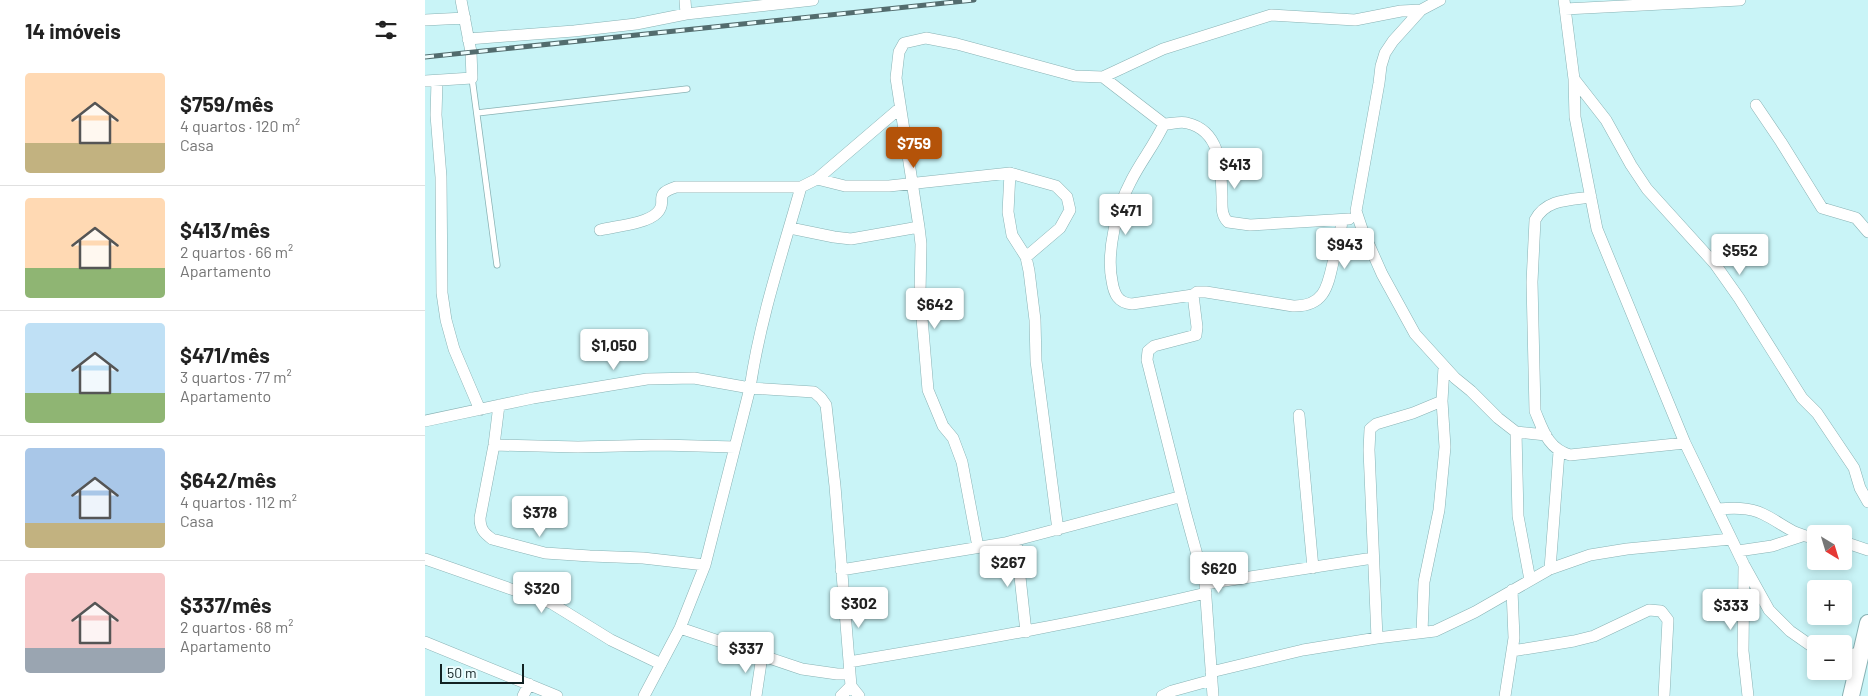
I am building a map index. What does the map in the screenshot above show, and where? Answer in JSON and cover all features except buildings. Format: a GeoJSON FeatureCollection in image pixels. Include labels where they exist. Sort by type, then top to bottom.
{"type":"FeatureCollection","features":[{"type":"Feature","properties":{"kind":"street"},"geometry":{"type":"LineString","coordinates":[[425,81],[472,78],[471,52],[461,0]]}},
{"type":"Feature","properties":{"kind":"street"},"geometry":{"type":"LineString","coordinates":[[685,0],[686,14]]}},
{"type":"Feature","properties":{"kind":"street"},"geometry":{"type":"LineString","coordinates":[[468,39],[636,24],[686,14],[813,0]]}},
{"type":"Feature","properties":{"kind":"street"},"geometry":{"type":"LineString","coordinates":[[1439,0],[1421,10],[1393,41],[1385,53],[1381,66],[1356,211],[1382,274],[1415,334],[1444,366],[1498,418],[1516,432],[1546,435]]}},
{"type":"Feature","properties":{"kind":"street"},"geometry":{"type":"LineString","coordinates":[[1740,0],[1565,5],[1574,79],[1575,117],[1597,228],[1685,443],[1744,565],[1769,610],[1790,631],[1807,643]]}},
{"type":"Feature","properties":{"kind":"street"},"geometry":{"type":"LineString","coordinates":[[978,547],[962,462],[953,438],[943,426],[928,390],[920,294],[921,244],[896,78],[899,52],[904,43],[926,38],[957,44],[1075,76],[1103,77],[1163,48],[1271,15],[1355,20],[1401,11],[1421,10]]}},
{"type":"Feature","properties":{"kind":"street"},"geometry":{"type":"LineString","coordinates":[[425,20],[465,18]]}},
{"type":"Feature","properties":{"kind":"street"},"geometry":{"type":"LineString","coordinates":[[1103,77],[1164,124],[1187,123],[1208,136],[1216,148],[1220,162],[1223,214],[1228,222],[1250,225],[1359,218]]}},
{"type":"Feature","properties":{"kind":"street"},"geometry":{"type":"LineString","coordinates":[[1574,79],[1606,120],[1647,189],[1715,264],[1739,298],[1802,398],[1817,413],[1854,468],[1868,502]]}},
{"type":"Feature","properties":{"kind":"street"},"geometry":{"type":"LineString","coordinates":[[437,81],[441,177],[442,293],[453,349],[480,410]]}},
{"type":"Feature","properties":{"kind":"street"},"geometry":{"type":"LineString","coordinates":[[1756,105],[1822,208],[1856,218],[1868,232]]}},
{"type":"Feature","properties":{"kind":"street"},"geometry":{"type":"LineString","coordinates":[[600,230],[649,218],[659,212],[662,205],[662,194],[665,190],[676,187],[801,187],[817,180],[900,108]]}},
{"type":"Feature","properties":{"kind":"street"},"geometry":{"type":"LineString","coordinates":[[1164,124],[1125,193],[1114,230],[1110,274],[1116,296],[1124,303],[1132,304],[1193,295],[1197,292],[1293,306],[1313,303],[1327,288],[1343,220]]}},
{"type":"Feature","properties":{"kind":"street"},"geometry":{"type":"LineString","coordinates":[[817,180],[845,186],[889,186],[1010,173],[1056,186],[1067,197],[1070,210],[1060,228],[1026,257]]}},
{"type":"Feature","properties":{"kind":"street"},"geometry":{"type":"LineString","coordinates":[[1010,173],[1008,212],[1012,235],[1026,257],[1030,279],[1035,320],[1036,361],[1058,530]]}},
{"type":"Feature","properties":{"kind":"street"},"geometry":{"type":"LineString","coordinates":[[644,696],[680,628],[705,565],[750,388],[757,342],[801,187]]}},
{"type":"Feature","properties":{"kind":"street"},"geometry":{"type":"LineString","coordinates":[[1591,197],[1550,204],[1539,212],[1535,220],[1532,257],[1535,410],[1546,435],[1559,452],[1570,455],[1685,443]]}},
{"type":"Feature","properties":{"kind":"street"},"geometry":{"type":"LineString","coordinates":[[790,228],[834,237],[851,238],[919,227]]}},
{"type":"Feature","properties":{"kind":"street"},"geometry":{"type":"LineString","coordinates":[[1193,295],[1197,327],[1196,335],[1154,346],[1148,351],[1147,360],[1206,588],[1213,696]]}},
{"type":"Feature","properties":{"kind":"street"},"geometry":{"type":"LineString","coordinates":[[1422,632],[1424,582],[1439,510],[1445,447],[1442,401],[1444,366]]}},
{"type":"Feature","properties":{"kind":"street"},"geometry":{"type":"LineString","coordinates":[[425,420],[533,398],[647,378],[694,378],[750,388],[814,392],[826,405],[835,486],[851,686],[859,696]]}},
{"type":"Feature","properties":{"kind":"street"},"geometry":{"type":"LineString","coordinates":[[1377,638],[1369,450],[1370,430],[1376,424],[1413,413],[1442,401]]}},
{"type":"Feature","properties":{"kind":"street"},"geometry":{"type":"LineString","coordinates":[[499,405],[494,445],[480,518],[480,527],[492,540],[545,552],[643,558],[705,565]]}},
{"type":"Feature","properties":{"kind":"street"},"geometry":{"type":"LineString","coordinates":[[1299,415],[1313,568]]}},
{"type":"Feature","properties":{"kind":"street"},"geometry":{"type":"LineString","coordinates":[[1516,432],[1517,516],[1530,580]]}},
{"type":"Feature","properties":{"kind":"street"},"geometry":{"type":"LineString","coordinates":[[494,445],[735,447]]}},
{"type":"Feature","properties":{"kind":"street"},"geometry":{"type":"LineString","coordinates":[[1550,570],[1559,452]]}},
{"type":"Feature","properties":{"kind":"street"},"geometry":{"type":"LineString","coordinates":[[841,570],[1016,540],[1175,498],[1182,498]]}},
{"type":"Feature","properties":{"kind":"street"},"geometry":{"type":"LineString","coordinates":[[1717,509],[1737,508],[1761,512],[1802,536],[1807,537]]}},
{"type":"Feature","properties":{"kind":"street"},"geometry":{"type":"LineString","coordinates":[[1738,551],[1771,546],[1802,536]]}},
{"type":"Feature","properties":{"kind":"street"},"geometry":{"type":"LineString","coordinates":[[1162,696],[1212,676],[1303,650],[1435,631],[1475,612],[1550,570],[1590,555],[1731,539]]}},
{"type":"Feature","properties":{"kind":"street"},"geometry":{"type":"LineString","coordinates":[[1016,540],[1026,632]]}},
{"type":"Feature","properties":{"kind":"street"},"geometry":{"type":"LineString","coordinates":[[1853,545],[1868,550]]}},
{"type":"Feature","properties":{"kind":"street"},"geometry":{"type":"LineString","coordinates":[[680,628],[802,669],[837,674],[849,668],[1130,611],[1206,588],[1373,558]]}},
{"type":"Feature","properties":{"kind":"street"},"geometry":{"type":"LineString","coordinates":[[425,559],[551,603],[611,640],[661,664]]}},
{"type":"Feature","properties":{"kind":"street"},"geometry":{"type":"LineString","coordinates":[[1744,565],[1743,651],[1748,696]]}},
{"type":"Feature","properties":{"kind":"street"},"geometry":{"type":"LineString","coordinates":[[1505,696],[1512,651],[1514,616],[1512,590]]}},
{"type":"Feature","properties":{"kind":"street"},"geometry":{"type":"LineString","coordinates":[[1512,651],[1594,636],[1649,610],[1661,612],[1668,620],[1664,696]]}},
{"type":"Feature","properties":{"kind":"street"},"geometry":{"type":"LineString","coordinates":[[1851,696],[1868,623]]}},
{"type":"Feature","properties":{"kind":"street"},"geometry":{"type":"LineString","coordinates":[[425,642],[557,696]]}},
{"type":"Feature","properties":{"kind":"street"},"geometry":{"type":"LineString","coordinates":[[1852,654],[1861,655]]}},
{"type":"Feature","properties":{"kind":"street"},"geometry":{"type":"LineString","coordinates":[[756,696],[762,656]]}},
{"type":"Feature","properties":{"kind":"street"},"geometry":{"type":"LineString","coordinates":[[523,696],[529,684]]}},
{"type":"Feature","properties":{"kind":"street"},"geometry":{"type":"LineString","coordinates":[[841,696],[851,686]]}},
{"type":"Feature","properties":{"kind":"lane"},"geometry":{"type":"LineString","coordinates":[[472,78],[497,265]]}},
{"type":"Feature","properties":{"kind":"lane"},"geometry":{"type":"LineString","coordinates":[[477,113],[687,88]]}},
{"type":"Feature","properties":{"kind":"railway"},"geometry":{"type":"LineString","coordinates":[[425,57],[974,0]]}}]}
